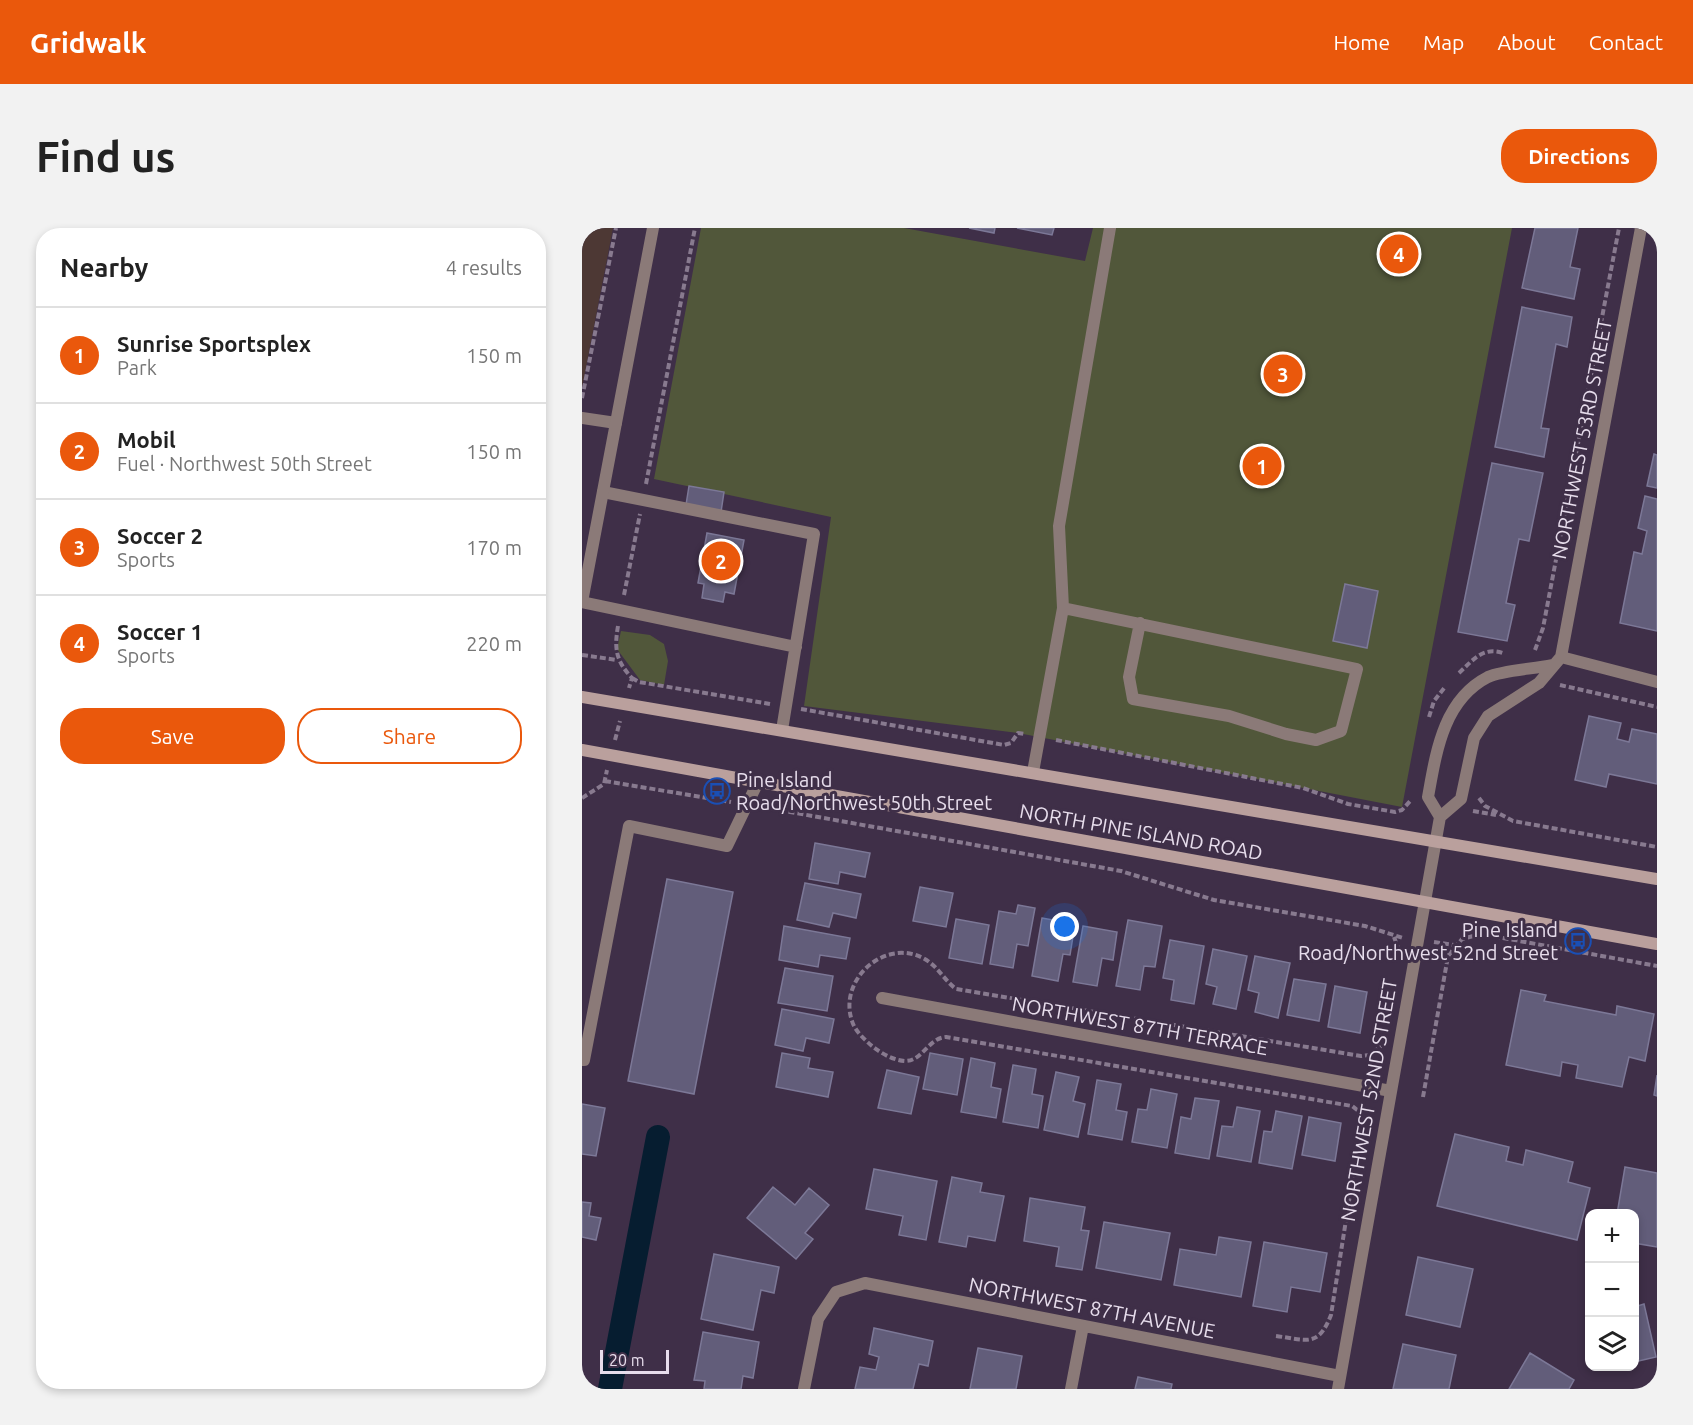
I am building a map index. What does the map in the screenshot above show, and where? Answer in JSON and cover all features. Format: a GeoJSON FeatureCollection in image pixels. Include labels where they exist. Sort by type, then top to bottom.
{"type":"FeatureCollection","features":[{"type":"Feature","properties":{"kind":"main road","name":"NORTH PINE ISLAND ROAD"},"geometry":{"type":"LineString","coordinates":[[582,697],[1436,839],[1657,879]]}},
{"type":"Feature","properties":{"kind":"main road","name":"NORTH PINE ISLAND ROAD"},"geometry":{"type":"LineString","coordinates":[[582,750],[1657,944]]}},
{"type":"Feature","properties":{"kind":"street"},"geometry":{"type":"LineString","coordinates":[[653,228],[582,602],[796,646]]}},
{"type":"Feature","properties":{"kind":"street"},"geometry":{"type":"LineString","coordinates":[[1033,772],[1063,608],[1059,526],[1110,228]]}},
{"type":"Feature","properties":{"kind":"street","name":"NORTHWEST 53RD STREET"},"geometry":{"type":"LineString","coordinates":[[1556,661],[1641,228]]}},
{"type":"Feature","properties":{"kind":"street"},"geometry":{"type":"LineString","coordinates":[[582,418],[616,423]]}},
{"type":"Feature","properties":{"kind":"street"},"geometry":{"type":"LineString","coordinates":[[603,492],[814,534],[782,730]]}},
{"type":"Feature","properties":{"kind":"street"},"geometry":{"type":"LineString","coordinates":[[1063,608],[1357,669],[1341,730],[1316,740],[1286,734],[1229,716],[1133,699],[1129,677],[1140,624]]}},
{"type":"Feature","properties":{"kind":"street"},"geometry":{"type":"LineString","coordinates":[[1556,661],[1539,683],[1488,716],[1474,738],[1461,799],[1440,817],[1428,797],[1440,734],[1465,694],[1489,676],[1556,661],[1657,681]]}},
{"type":"Feature","properties":{"kind":"street"},"geometry":{"type":"LineString","coordinates":[[582,1060],[584,1060],[629,826],[727,846],[758,782]]}},
{"type":"Feature","properties":{"kind":"street","name":"NORTHWEST 52ND STREET"},"geometry":{"type":"LineString","coordinates":[[1339,1383],[1440,817]]}},
{"type":"Feature","properties":{"kind":"street","name":"NORTHWEST 87TH TERRACE"},"geometry":{"type":"LineString","coordinates":[[882,998],[1391,1091]]}},
{"type":"Feature","properties":{"kind":"street","name":"NORTHWEST 87TH AVENUE"},"geometry":{"type":"LineString","coordinates":[[804,1389],[818,1319],[836,1292],[865,1283],[1083,1326],[1339,1383]]}},
{"type":"Feature","properties":{"kind":"street"},"geometry":{"type":"LineString","coordinates":[[1071,1389],[1083,1326]]}},
{"type":"Feature","properties":{"kind":"path"},"geometry":{"type":"LineString","coordinates":[[582,398],[616,228]]}},
{"type":"Feature","properties":{"kind":"path"},"geometry":{"type":"LineString","coordinates":[[695,228],[614,649],[618,660],[632,678],[639,682],[1004,745],[1011,743],[1018,733],[1303,788],[1348,804]]}},
{"type":"Feature","properties":{"kind":"path"},"geometry":{"type":"LineString","coordinates":[[1532,654],[1539,645],[1543,628],[1619,228]]}},
{"type":"Feature","properties":{"kind":"path"},"geometry":{"type":"LineString","coordinates":[[582,655],[618,660]]}},
{"type":"Feature","properties":{"kind":"path"},"geometry":{"type":"LineString","coordinates":[[582,798],[604,784],[632,678]]}},
{"type":"Feature","properties":{"kind":"path"},"geometry":{"type":"LineString","coordinates":[[1551,690],[1564,684],[1657,707]]}},
{"type":"Feature","properties":{"kind":"path"},"geometry":{"type":"LineString","coordinates":[[605,781],[1120,871],[1214,900],[1365,926],[1394,937],[1454,945]]}},
{"type":"Feature","properties":{"kind":"path"},"geometry":{"type":"LineString","coordinates":[[1477,795],[1485,806],[1512,821],[1657,847]]}},
{"type":"Feature","properties":{"kind":"path"},"geometry":{"type":"LineString","coordinates":[[1474,811],[1485,806]]}},
{"type":"Feature","properties":{"kind":"path"},"geometry":{"type":"LineString","coordinates":[[1423,1097],[1448,956],[1454,945],[1462,939],[1481,934],[1657,966]]}},
{"type":"Feature","properties":{"kind":"path"},"geometry":{"type":"LineString","coordinates":[[1394,937],[1399,957]]}},
{"type":"Feature","properties":{"kind":"path"},"geometry":{"type":"LineString","coordinates":[[1367,1136],[1366,1125],[1360,1112],[1352,1106],[946,1037],[932,1041],[918,1056],[907,1061],[892,1058],[881,1053],[856,1031],[851,1019],[851,998],[858,978],[873,961],[891,953],[907,953],[921,957],[936,966],[956,988],[1361,1056],[1379,1050],[1384,1041]]}},
{"type":"Feature","properties":{"kind":"path"},"geometry":{"type":"LineString","coordinates":[[1276,1336],[1310,1340],[1324,1333],[1331,1315],[1355,1163],[1364,1143]]}},
{"type":"Feature","properties":{"kind":"shaded area"},"geometry":{"type":"Polygon","coordinates":[[[582,228],[613,228],[582,388],[582,228]]]}},
{"type":"Feature","properties":{"kind":"green space"},"geometry":{"type":"Polygon","coordinates":[[[701,228],[904,228],[1085,261],[1093,228],[1512,228],[1402,807],[1018,733],[804,706],[831,517],[654,479],[701,228]]]}},
{"type":"Feature","properties":{"kind":"green space"},"geometry":{"type":"Polygon","coordinates":[[[621,631],[650,635],[664,644],[668,661],[664,685],[640,680],[617,649],[621,631]]]}},
{"type":"Feature","properties":{"kind":"building"},"geometry":{"type":"Polygon","coordinates":[[[969,228],[995,228],[994,233],[969,228]]]}},
{"type":"Feature","properties":{"kind":"building"},"geometry":{"type":"Polygon","coordinates":[[[1017,228],[1054,228],[1052,235],[1017,228]]]}},
{"type":"Feature","properties":{"kind":"building"},"geometry":{"type":"Polygon","coordinates":[[[1535,228],[1578,228],[1570,267],[1580,269],[1574,299],[1522,288],[1535,228]]]}},
{"type":"Feature","properties":{"kind":"building"},"geometry":{"type":"Polygon","coordinates":[[[1522,307],[1572,317],[1567,347],[1556,344],[1541,428],[1549,429],[1544,457],[1495,447],[1522,307]]]}},
{"type":"Feature","properties":{"kind":"building"},"geometry":{"type":"Polygon","coordinates":[[[1654,454],[1657,455],[1657,488],[1647,486],[1654,454]]]}},
{"type":"Feature","properties":{"kind":"building"},"geometry":{"type":"Polygon","coordinates":[[[1492,463],[1543,473],[1529,541],[1519,539],[1506,603],[1515,605],[1507,641],[1458,632],[1492,463]]]}},
{"type":"Feature","properties":{"kind":"building"},"geometry":{"type":"Polygon","coordinates":[[[689,486],[724,492],[721,512],[686,505],[689,486]]]}},
{"type":"Feature","properties":{"kind":"building"},"geometry":{"type":"Polygon","coordinates":[[[1645,496],[1657,499],[1657,631],[1620,623],[1634,552],[1642,554],[1647,531],[1638,528],[1645,496]]]}},
{"type":"Feature","properties":{"kind":"building"},"geometry":{"type":"Polygon","coordinates":[[[707,533],[744,540],[734,594],[725,592],[723,602],[702,598],[704,584],[698,583],[707,533]]]}},
{"type":"Feature","properties":{"kind":"building"},"geometry":{"type":"Polygon","coordinates":[[[1345,584],[1378,591],[1367,648],[1333,641],[1345,584]]]}},
{"type":"Feature","properties":{"kind":"building"},"geometry":{"type":"Polygon","coordinates":[[[1589,716],[1621,723],[1617,739],[1629,742],[1632,729],[1657,734],[1657,784],[1609,774],[1606,787],[1575,780],[1589,716]]]}},
{"type":"Feature","properties":{"kind":"building"},"geometry":{"type":"Polygon","coordinates":[[[815,843],[870,853],[865,877],[840,872],[838,884],[809,879],[815,843]]]}},
{"type":"Feature","properties":{"kind":"building"},"geometry":{"type":"Polygon","coordinates":[[[667,879],[733,892],[694,1094],[628,1081],[667,879]]]}},
{"type":"Feature","properties":{"kind":"building"},"geometry":{"type":"Polygon","coordinates":[[[805,883],[861,894],[856,918],[833,913],[829,927],[797,920],[805,883]]]}},
{"type":"Feature","properties":{"kind":"building"},"geometry":{"type":"Polygon","coordinates":[[[920,887],[953,893],[946,927],[913,921],[920,887]]]}},
{"type":"Feature","properties":{"kind":"building"},"geometry":{"type":"Polygon","coordinates":[[[1018,905],[1035,908],[1028,946],[1017,944],[1013,968],[990,964],[999,911],[1016,914],[1018,905]]]}},
{"type":"Feature","properties":{"kind":"building"},"geometry":{"type":"Polygon","coordinates":[[[1042,918],[1075,924],[1070,955],[1063,954],[1058,981],[1032,976],[1042,918]]]}},
{"type":"Feature","properties":{"kind":"building"},"geometry":{"type":"Polygon","coordinates":[[[956,919],[989,925],[982,964],[949,958],[956,919]]]}},
{"type":"Feature","properties":{"kind":"building"},"geometry":{"type":"Polygon","coordinates":[[[1128,920],[1162,926],[1155,967],[1144,966],[1140,990],[1116,986],[1128,920]]]}},
{"type":"Feature","properties":{"kind":"building"},"geometry":{"type":"Polygon","coordinates":[[[784,926],[850,938],[846,959],[820,955],[818,967],[779,960],[784,926]]]}},
{"type":"Feature","properties":{"kind":"building"},"geometry":{"type":"Polygon","coordinates":[[[1083,926],[1117,932],[1113,960],[1102,958],[1097,986],[1073,982],[1083,926]]]}},
{"type":"Feature","properties":{"kind":"building"},"geometry":{"type":"Polygon","coordinates":[[[1170,940],[1204,946],[1194,1004],[1171,1000],[1174,980],[1163,978],[1170,940]]]}},
{"type":"Feature","properties":{"kind":"building"},"geometry":{"type":"Polygon","coordinates":[[[1213,949],[1247,956],[1236,1009],[1213,1004],[1217,987],[1206,984],[1213,949]]]}},
{"type":"Feature","properties":{"kind":"building"},"geometry":{"type":"Polygon","coordinates":[[[1255,956],[1290,963],[1278,1018],[1255,1012],[1259,993],[1248,990],[1255,956]]]}},
{"type":"Feature","properties":{"kind":"building"},"geometry":{"type":"Polygon","coordinates":[[[785,968],[833,976],[827,1011],[778,1003],[785,968]]]}},
{"type":"Feature","properties":{"kind":"building"},"geometry":{"type":"Polygon","coordinates":[[[1294,979],[1326,984],[1319,1021],[1287,1015],[1294,979]]]}},
{"type":"Feature","properties":{"kind":"building"},"geometry":{"type":"Polygon","coordinates":[[[1335,986],[1367,992],[1360,1033],[1328,1027],[1335,986]]]}},
{"type":"Feature","properties":{"kind":"building"},"geometry":{"type":"Polygon","coordinates":[[[1521,990],[1546,995],[1544,1001],[1616,1015],[1617,1006],[1654,1014],[1645,1061],[1629,1057],[1622,1087],[1576,1078],[1578,1065],[1562,1062],[1560,1076],[1506,1065],[1521,990]]]}},
{"type":"Feature","properties":{"kind":"building"},"geometry":{"type":"Polygon","coordinates":[[[782,1009],[834,1019],[829,1043],[806,1038],[803,1051],[775,1045],[782,1009]]]}},
{"type":"Feature","properties":{"kind":"building"},"geometry":{"type":"Polygon","coordinates":[[[782,1053],[810,1058],[808,1068],[833,1072],[828,1097],[776,1087],[782,1053]]]}},
{"type":"Feature","properties":{"kind":"building"},"geometry":{"type":"Polygon","coordinates":[[[930,1053],[963,1059],[957,1095],[923,1089],[930,1053]]]}},
{"type":"Feature","properties":{"kind":"building"},"geometry":{"type":"Polygon","coordinates":[[[971,1058],[995,1063],[991,1087],[1001,1089],[996,1118],[961,1112],[971,1058]]]}},
{"type":"Feature","properties":{"kind":"building"},"geometry":{"type":"Polygon","coordinates":[[[1013,1065],[1036,1069],[1032,1094],[1043,1096],[1038,1128],[1003,1122],[1013,1065]]]}},
{"type":"Feature","properties":{"kind":"building"},"geometry":{"type":"Polygon","coordinates":[[[887,1070],[919,1077],[911,1114],[878,1108],[887,1070]]]}},
{"type":"Feature","properties":{"kind":"building"},"geometry":{"type":"Polygon","coordinates":[[[1056,1072],[1079,1077],[1073,1101],[1085,1104],[1078,1137],[1044,1130],[1056,1072]]]}},
{"type":"Feature","properties":{"kind":"building"},"geometry":{"type":"Polygon","coordinates":[[[1657,1075],[1657,1096],[1654,1095],[1657,1075]]]}},
{"type":"Feature","properties":{"kind":"building"},"geometry":{"type":"Polygon","coordinates":[[[1097,1080],[1121,1084],[1116,1110],[1127,1112],[1122,1140],[1088,1134],[1097,1080]]]}},
{"type":"Feature","properties":{"kind":"building"},"geometry":{"type":"Polygon","coordinates":[[[1151,1089],[1177,1094],[1167,1148],[1132,1142],[1138,1109],[1147,1110],[1151,1089]]]}},
{"type":"Feature","properties":{"kind":"building"},"geometry":{"type":"Polygon","coordinates":[[[1195,1098],[1219,1101],[1209,1159],[1175,1153],[1181,1117],[1191,1119],[1195,1098]]]}},
{"type":"Feature","properties":{"kind":"building"},"geometry":{"type":"Polygon","coordinates":[[[582,1104],[605,1108],[596,1156],[582,1154],[582,1104]]]}},
{"type":"Feature","properties":{"kind":"building"},"geometry":{"type":"Polygon","coordinates":[[[1237,1107],[1260,1111],[1251,1162],[1217,1156],[1222,1126],[1233,1127],[1237,1107]]]}},
{"type":"Feature","properties":{"kind":"building"},"geometry":{"type":"Polygon","coordinates":[[[1276,1111],[1302,1116],[1292,1169],[1259,1163],[1264,1131],[1272,1132],[1276,1111]]]}},
{"type":"Feature","properties":{"kind":"building"},"geometry":{"type":"Polygon","coordinates":[[[1309,1117],[1341,1123],[1335,1161],[1302,1155],[1309,1117]]]}},
{"type":"Feature","properties":{"kind":"building"},"geometry":{"type":"Polygon","coordinates":[[[1455,1134],[1509,1147],[1506,1161],[1523,1165],[1526,1150],[1573,1162],[1568,1182],[1590,1188],[1577,1240],[1437,1206],[1455,1134]]]}},
{"type":"Feature","properties":{"kind":"building"},"geometry":{"type":"Polygon","coordinates":[[[1625,1167],[1657,1173],[1657,1247],[1639,1244],[1639,1209],[1618,1209],[1625,1167]]]}},
{"type":"Feature","properties":{"kind":"building"},"geometry":{"type":"Polygon","coordinates":[[[874,1169],[937,1181],[926,1240],[899,1235],[903,1216],[866,1209],[874,1169]]]}},
{"type":"Feature","properties":{"kind":"building"},"geometry":{"type":"Polygon","coordinates":[[[952,1177],[982,1183],[980,1192],[1004,1196],[995,1241],[968,1236],[966,1247],[939,1242],[952,1177]]]}},
{"type":"Feature","properties":{"kind":"building"},"geometry":{"type":"Polygon","coordinates":[[[773,1187],[795,1205],[809,1188],[829,1205],[805,1233],[813,1239],[796,1259],[747,1218],[773,1187]]]}},
{"type":"Feature","properties":{"kind":"building"},"geometry":{"type":"Polygon","coordinates":[[[1030,1198],[1085,1207],[1081,1230],[1089,1231],[1082,1270],[1056,1266],[1059,1247],[1024,1241],[1030,1198]]]}},
{"type":"Feature","properties":{"kind":"building"},"geometry":{"type":"Polygon","coordinates":[[[582,1202],[591,1203],[589,1216],[601,1218],[596,1240],[582,1237],[582,1202]]]}},
{"type":"Feature","properties":{"kind":"building"},"geometry":{"type":"Polygon","coordinates":[[[1104,1222],[1170,1233],[1161,1280],[1096,1268],[1104,1222]]]}},
{"type":"Feature","properties":{"kind":"building"},"geometry":{"type":"Polygon","coordinates":[[[1219,1237],[1251,1242],[1241,1297],[1174,1285],[1180,1249],[1216,1255],[1219,1237]]]}},
{"type":"Feature","properties":{"kind":"building"},"geometry":{"type":"Polygon","coordinates":[[[1264,1242],[1327,1253],[1320,1292],[1291,1287],[1287,1312],[1253,1306],[1264,1242]]]}},
{"type":"Feature","properties":{"kind":"building"},"geometry":{"type":"Polygon","coordinates":[[[714,1254],[779,1267],[774,1293],[761,1290],[753,1330],[701,1319],[714,1254]]]}},
{"type":"Feature","properties":{"kind":"building"},"geometry":{"type":"Polygon","coordinates":[[[1418,1257],[1473,1269],[1460,1327],[1406,1315],[1418,1257]]]}},
{"type":"Feature","properties":{"kind":"building"},"geometry":{"type":"Polygon","coordinates":[[[1644,1304],[1656,1357],[1639,1361],[1639,1317],[1639,1306],[1644,1304]]]}},
{"type":"Feature","properties":{"kind":"building"},"geometry":{"type":"Polygon","coordinates":[[[874,1328],[933,1341],[928,1366],[919,1364],[913,1389],[855,1389],[860,1367],[876,1370],[879,1357],[869,1354],[874,1328]]]}},
{"type":"Feature","properties":{"kind":"building"},"geometry":{"type":"Polygon","coordinates":[[[703,1332],[759,1342],[753,1378],[743,1376],[741,1389],[704,1389],[705,1381],[694,1380],[703,1332]]]}},
{"type":"Feature","properties":{"kind":"building"},"geometry":{"type":"Polygon","coordinates":[[[1403,1344],[1456,1355],[1449,1389],[1393,1389],[1403,1344]]]}},
{"type":"Feature","properties":{"kind":"building"},"geometry":{"type":"Polygon","coordinates":[[[978,1348],[1022,1356],[1016,1389],[970,1389],[978,1348]]]}},
{"type":"Feature","properties":{"kind":"building"},"geometry":{"type":"Polygon","coordinates":[[[1530,1353],[1574,1380],[1569,1389],[1509,1389],[1530,1353]]]}},
{"type":"Feature","properties":{"kind":"building"},"geometry":{"type":"Polygon","coordinates":[[[1138,1377],[1172,1384],[1171,1389],[1135,1389],[1138,1377]]]}},
{"type":"Feature","properties":{"kind":"waterway"},"geometry":{"type":"LineString","coordinates":[[610,1389],[658,1137]]}},
{"type":"Feature","properties":{"kind":"place","name":"Soccer 1"},"geometry":{"type":"Point","coordinates":[1399,254]}},
{"type":"Feature","properties":{"kind":"place","name":"Soccer 2"},"geometry":{"type":"Point","coordinates":[1283,374]}},
{"type":"Feature","properties":{"kind":"place","name":"Sunrise Sportsplex"},"geometry":{"type":"Point","coordinates":[1262,466]}},
{"type":"Feature","properties":{"kind":"place","name":"Mobil"},"geometry":{"type":"Point","coordinates":[721,561]}},
{"type":"Feature","properties":{"kind":"place","name":"Pine Island Road/Northwest 50th Street"},"geometry":{"type":"Point","coordinates":[717,791]}},
{"type":"Feature","properties":{"kind":"place","name":"Pine Island Road/Northwest 52nd Street"},"geometry":{"type":"Point","coordinates":[1578,941]}}]}
